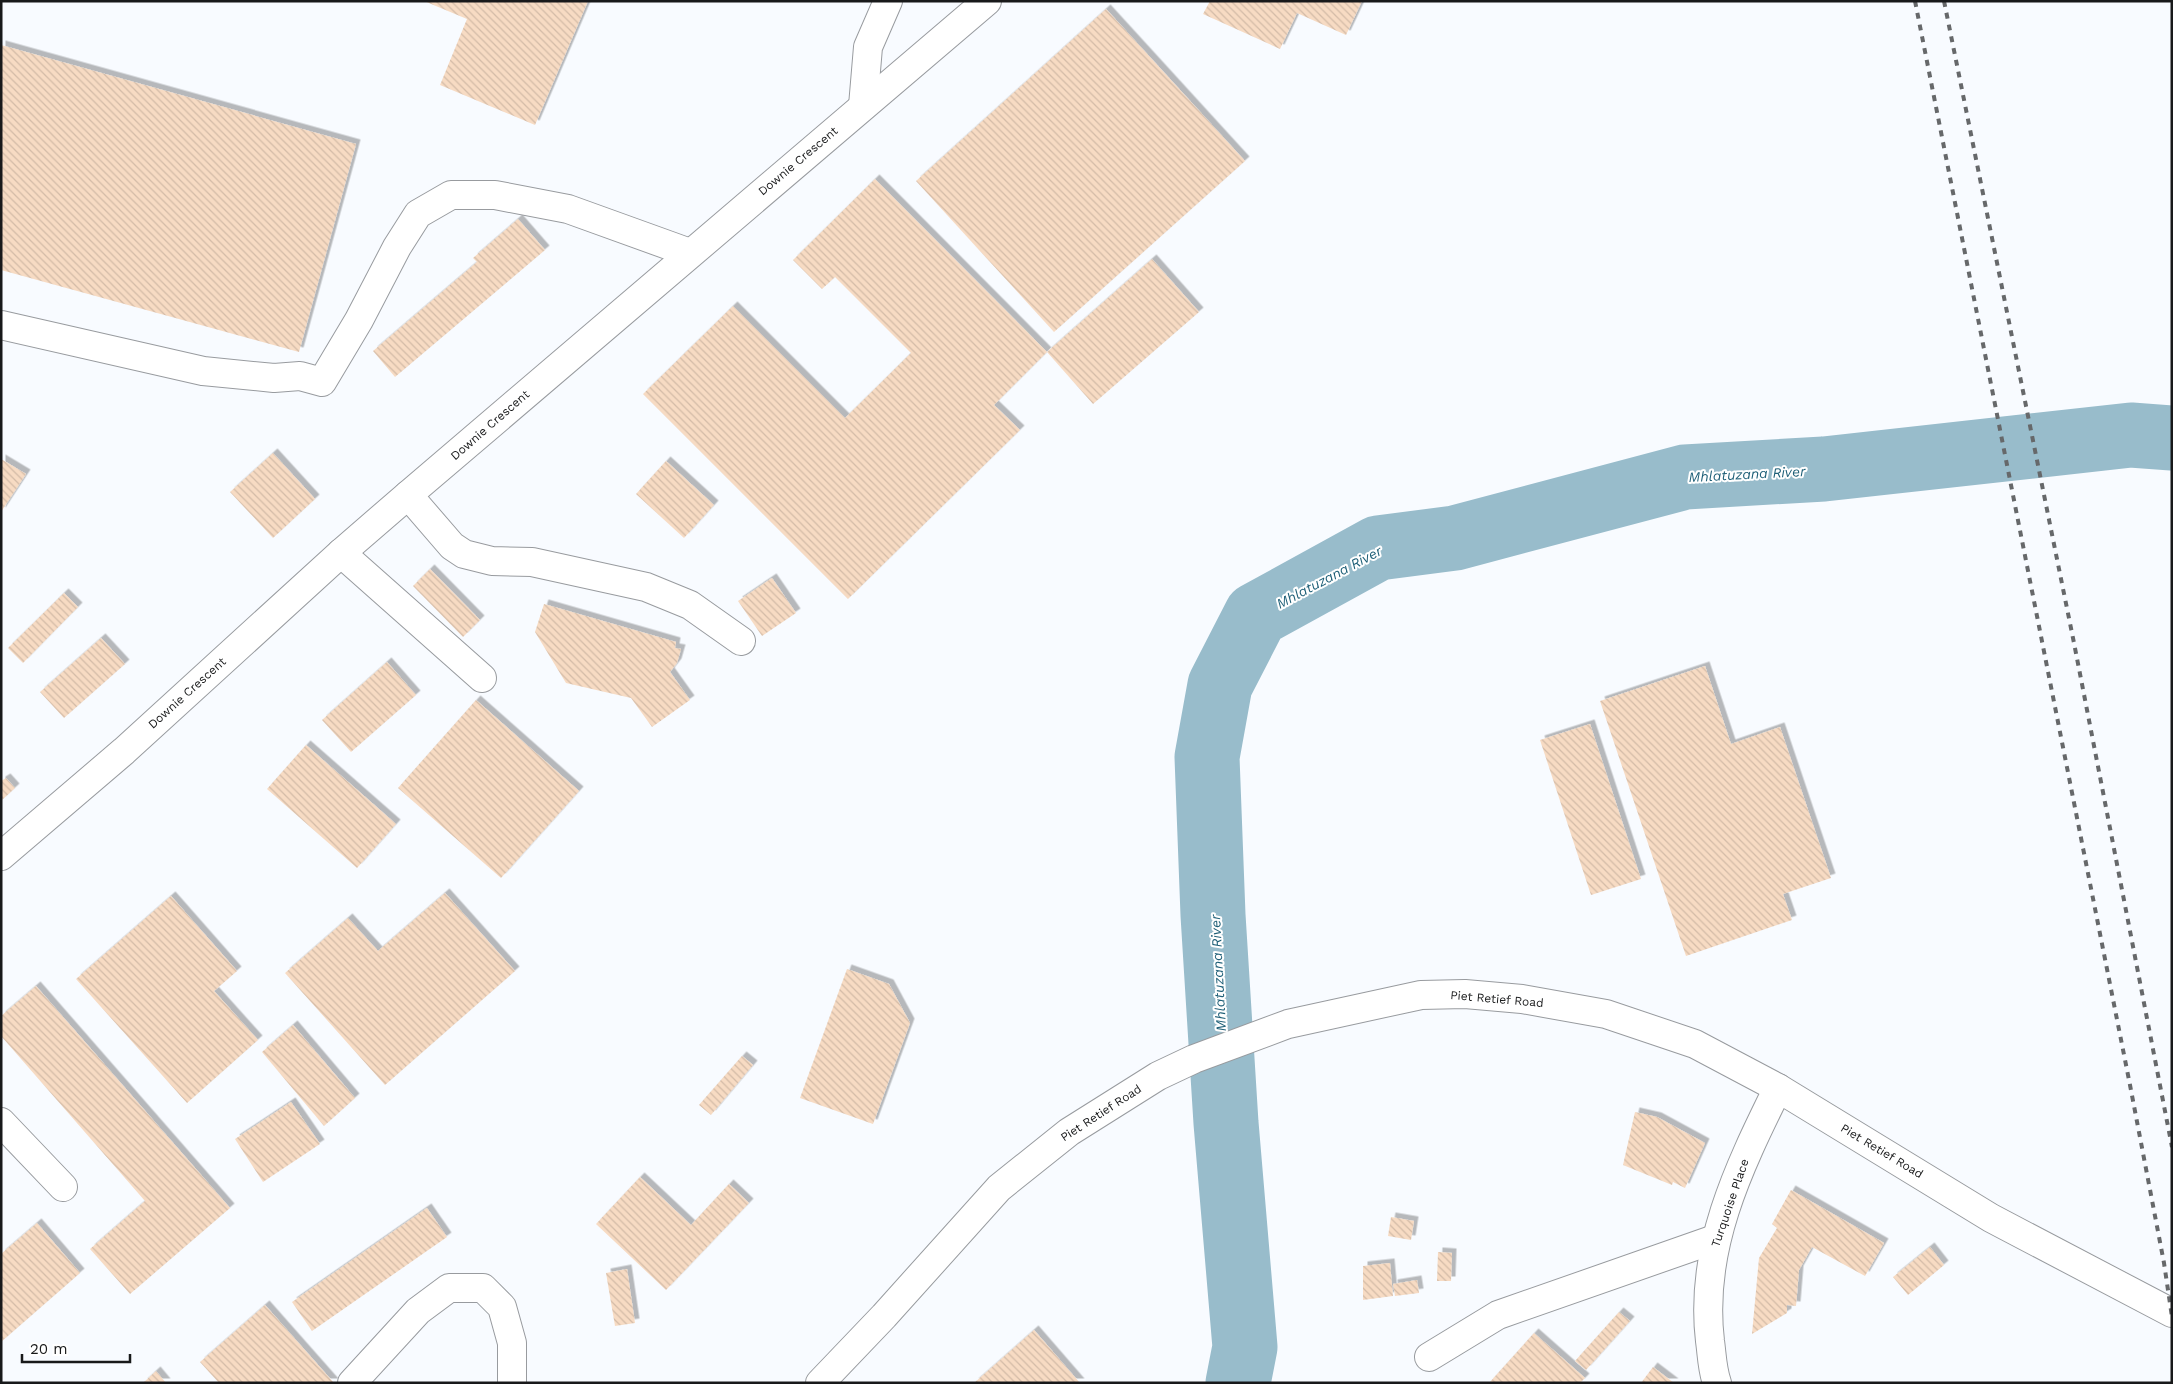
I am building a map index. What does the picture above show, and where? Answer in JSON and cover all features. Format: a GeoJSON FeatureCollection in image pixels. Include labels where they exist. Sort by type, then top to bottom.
{"type":"FeatureCollection","features":[{"type":"Feature","properties":{"kind":"street"},"geometry":{"type":"LineString","coordinates":[[863,106],[868,47],[888,1]]}},
{"type":"Feature","properties":{"kind":"street","name":"Downie Crescent"},"geometry":{"type":"LineString","coordinates":[[1,856],[124,751],[408,495],[987,1]]}},
{"type":"Feature","properties":{"kind":"street"},"geometry":{"type":"LineString","coordinates":[[1,326],[203,371],[274,378],[300,376],[322,382],[418,214],[451,195],[495,195],[568,209],[690,253]]}},
{"type":"Feature","properties":{"kind":"street"},"geometry":{"type":"LineString","coordinates":[[408,495],[452,546],[464,554],[492,561],[532,562],[646,587],[690,605],[741,641]]}},
{"type":"Feature","properties":{"kind":"street"},"geometry":{"type":"LineString","coordinates":[[341,554],[482,678]]}},
{"type":"Feature","properties":{"kind":"street","name":"Piet Retief Road"},"geometry":{"type":"LineString","coordinates":[[820,1383],[884,1316],[998,1188],[1069,1132],[1158,1076],[1194,1059],[1288,1024],[1421,995],[1465,994],[1522,999],[1606,1014],[1695,1044],[1778,1088],[1991,1218],[2172,1313]]}},
{"type":"Feature","properties":{"kind":"street","name":"Turquoise Place"},"geometry":{"type":"LineString","coordinates":[[1717,1383],[1708,1319],[1708,1278],[1716,1238],[1730,1195],[1755,1135],[1778,1088]]}},
{"type":"Feature","properties":{"kind":"street"},"geometry":{"type":"LineString","coordinates":[[1,1122],[64,1187]]}},
{"type":"Feature","properties":{"kind":"street"},"geometry":{"type":"LineString","coordinates":[[1429,1356],[1498,1315],[1716,1238]]}},
{"type":"Feature","properties":{"kind":"street"},"geometry":{"type":"LineString","coordinates":[[352,1383],[418,1311],[449,1288],[483,1288],[502,1307],[512,1343],[512,1383]]}},
{"type":"Feature","properties":{"kind":"building"},"geometry":{"type":"Polygon","coordinates":[[[424,1],[588,1],[535,125],[440,85],[467,19],[424,1]]]}},
{"type":"Feature","properties":{"kind":"building"},"geometry":{"type":"Polygon","coordinates":[[[1210,1],[1362,1],[1346,35],[1297,13],[1280,49],[1203,14],[1210,1]]]}},
{"type":"Feature","properties":{"kind":"building"},"geometry":{"type":"Polygon","coordinates":[[[1106,9],[1245,161],[1054,332],[916,181],[1106,9]]]}},
{"type":"Feature","properties":{"kind":"building"},"geometry":{"type":"Polygon","coordinates":[[[1,45],[356,144],[299,352],[1,270],[1,45]]]}},
{"type":"Feature","properties":{"kind":"building"},"geometry":{"type":"Polygon","coordinates":[[[875,179],[1047,352],[994,405],[1020,430],[848,599],[643,394],[733,306],[845,418],[911,353],[835,277],[822,289],[793,260],[875,179]]]}},
{"type":"Feature","properties":{"kind":"building"},"geometry":{"type":"Polygon","coordinates":[[[518,219],[545,250],[395,377],[373,351],[477,262],[473,258],[518,219]]]}},
{"type":"Feature","properties":{"kind":"building"},"geometry":{"type":"Polygon","coordinates":[[[1152,259],[1199,312],[1093,404],[1047,352],[1152,259]]]}},
{"type":"Feature","properties":{"kind":"building"},"geometry":{"type":"Polygon","coordinates":[[[273,453],[315,499],[273,538],[230,492],[273,453]]]}},
{"type":"Feature","properties":{"kind":"building"},"geometry":{"type":"Polygon","coordinates":[[[1,459],[26,474],[1,512],[1,459]]]}},
{"type":"Feature","properties":{"kind":"building"},"geometry":{"type":"Polygon","coordinates":[[[666,461],[714,505],[684,538],[636,494],[666,461]]]}},
{"type":"Feature","properties":{"kind":"building"},"geometry":{"type":"Polygon","coordinates":[[[430,569],[480,620],[463,637],[413,586],[430,569]]]}},
{"type":"Feature","properties":{"kind":"building"},"geometry":{"type":"Polygon","coordinates":[[[772,578],[796,613],[762,636],[738,601],[772,578]]]}},
{"type":"Feature","properties":{"kind":"building"},"geometry":{"type":"Polygon","coordinates":[[[64,593],[78,607],[23,663],[8,648],[64,593]]]}},
{"type":"Feature","properties":{"kind":"building"},"geometry":{"type":"Polygon","coordinates":[[[544,604],[676,642],[675,648],[681,649],[677,663],[670,672],[690,700],[652,727],[631,698],[566,683],[535,632],[544,604]]]}},
{"type":"Feature","properties":{"kind":"building"},"geometry":{"type":"Polygon","coordinates":[[[101,638],[125,664],[64,718],[40,692],[101,638]]]}},
{"type":"Feature","properties":{"kind":"building"},"geometry":{"type":"Polygon","coordinates":[[[387,662],[416,695],[351,752],[322,720],[387,662]]]}},
{"type":"Feature","properties":{"kind":"building"},"geometry":{"type":"Polygon","coordinates":[[[1705,666],[1731,744],[1780,727],[1831,878],[1783,894],[1792,920],[1686,956],[1600,701],[1705,666]]]}},
{"type":"Feature","properties":{"kind":"building"},"geometry":{"type":"Polygon","coordinates":[[[476,700],[579,791],[501,878],[398,788],[476,700]]]}},
{"type":"Feature","properties":{"kind":"building"},"geometry":{"type":"Polygon","coordinates":[[[1590,724],[1641,879],[1591,895],[1540,740],[1590,724]]]}},
{"type":"Feature","properties":{"kind":"building"},"geometry":{"type":"Polygon","coordinates":[[[306,745],[396,824],[357,868],[267,789],[306,745]]]}},
{"type":"Feature","properties":{"kind":"building"},"geometry":{"type":"Polygon","coordinates":[[[6,778],[15,788],[1,801],[1,781],[6,778]]]}},
{"type":"Feature","properties":{"kind":"building"},"geometry":{"type":"Polygon","coordinates":[[[445,893],[515,971],[385,1085],[285,973],[348,918],[378,951],[445,893]]]}},
{"type":"Feature","properties":{"kind":"building"},"geometry":{"type":"Polygon","coordinates":[[[171,896],[237,971],[214,991],[258,1040],[187,1103],[76,979],[171,896]]]}},
{"type":"Feature","properties":{"kind":"building"},"geometry":{"type":"Polygon","coordinates":[[[847,969],[889,984],[910,1023],[873,1124],[800,1098],[847,969]]]}},
{"type":"Feature","properties":{"kind":"building"},"geometry":{"type":"Polygon","coordinates":[[[36,986],[230,1208],[130,1294],[90,1249],[145,1201],[1,1036],[1,1016],[36,986]]]}},
{"type":"Feature","properties":{"kind":"building"},"geometry":{"type":"Polygon","coordinates":[[[293,1025],[355,1098],[324,1126],[262,1052],[293,1025]]]}},
{"type":"Feature","properties":{"kind":"building"},"geometry":{"type":"Polygon","coordinates":[[[742,1056],[753,1065],[711,1115],[699,1105],[742,1056]]]}},
{"type":"Feature","properties":{"kind":"building"},"geometry":{"type":"Polygon","coordinates":[[[291,1102],[320,1144],[263,1182],[235,1139],[291,1102]]]}},
{"type":"Feature","properties":{"kind":"building"},"geometry":{"type":"Polygon","coordinates":[[[1635,1112],[1657,1117],[1705,1143],[1685,1188],[1673,1182],[1672,1185],[1623,1165],[1635,1112]]]}},
{"type":"Feature","properties":{"kind":"building"},"geometry":{"type":"Polygon","coordinates":[[[640,1177],[691,1225],[729,1184],[749,1203],[666,1290],[596,1224],[640,1177]]]}},
{"type":"Feature","properties":{"kind":"building"},"geometry":{"type":"Polygon","coordinates":[[[1791,1190],[1884,1243],[1865,1276],[1812,1247],[1799,1270],[1796,1306],[1787,1305],[1787,1313],[1752,1334],[1759,1258],[1777,1228],[1772,1224],[1791,1190]]]}},
{"type":"Feature","properties":{"kind":"building"},"geometry":{"type":"Polygon","coordinates":[[[427,1208],[447,1237],[312,1331],[292,1302],[427,1208]]]}},
{"type":"Feature","properties":{"kind":"building"},"geometry":{"type":"Polygon","coordinates":[[[1391,1217],[1414,1221],[1411,1240],[1388,1236],[1391,1217]]]}},
{"type":"Feature","properties":{"kind":"building"},"geometry":{"type":"Polygon","coordinates":[[[37,1223],[80,1273],[1,1342],[1,1254],[37,1223]]]}},
{"type":"Feature","properties":{"kind":"building"},"geometry":{"type":"Polygon","coordinates":[[[1930,1247],[1944,1265],[1908,1295],[1893,1277],[1930,1247]]]}},
{"type":"Feature","properties":{"kind":"building"},"geometry":{"type":"Polygon","coordinates":[[[1438,1252],[1452,1253],[1451,1281],[1437,1281],[1438,1252]]]}},
{"type":"Feature","properties":{"kind":"building"},"geometry":{"type":"Polygon","coordinates":[[[1390,1263],[1393,1296],[1363,1300],[1363,1266],[1390,1263]]]}},
{"type":"Feature","properties":{"kind":"building"},"geometry":{"type":"Polygon","coordinates":[[[627,1269],[635,1323],[615,1326],[606,1273],[627,1269]]]}},
{"type":"Feature","properties":{"kind":"building"},"geometry":{"type":"Polygon","coordinates":[[[1417,1280],[1419,1293],[1395,1296],[1393,1284],[1417,1280]]]}},
{"type":"Feature","properties":{"kind":"building"},"geometry":{"type":"Polygon","coordinates":[[[265,1305],[334,1383],[219,1383],[200,1362],[265,1305]]]}},
{"type":"Feature","properties":{"kind":"building"},"geometry":{"type":"Polygon","coordinates":[[[1619,1312],[1630,1321],[1586,1370],[1575,1361],[1619,1312]]]}},
{"type":"Feature","properties":{"kind":"building"},"geometry":{"type":"Polygon","coordinates":[[[1034,1330],[1080,1383],[974,1383],[1034,1330]]]}},
{"type":"Feature","properties":{"kind":"building"},"geometry":{"type":"Polygon","coordinates":[[[1534,1333],[1585,1378],[1580,1383],[1489,1383],[1534,1333]]]}},
{"type":"Feature","properties":{"kind":"building"},"geometry":{"type":"Polygon","coordinates":[[[1653,1367],[1674,1383],[1641,1383],[1653,1367]]]}},
{"type":"Feature","properties":{"kind":"building"},"geometry":{"type":"Polygon","coordinates":[[[156,1371],[166,1383],[143,1383],[156,1371]]]}},
{"type":"Feature","properties":{"kind":"waterway","name":"Mhlatuzana River"},"geometry":{"type":"LineString","coordinates":[[1238,1383],[1245,1347],[1226,1123],[1213,915],[1207,757],[1220,685],[1256,615],[1378,548],[1455,538],[1685,477],[1824,469],[2131,435],[2172,438]]}},
{"type":"Feature","properties":{"kind":"railway"},"geometry":{"type":"LineString","coordinates":[[1915,1],[2130,1085],[2164,1263],[2172,1317]]}},
{"type":"Feature","properties":{"kind":"railway"},"geometry":{"type":"LineString","coordinates":[[1944,1],[2074,643],[2172,1147]]}}]}
